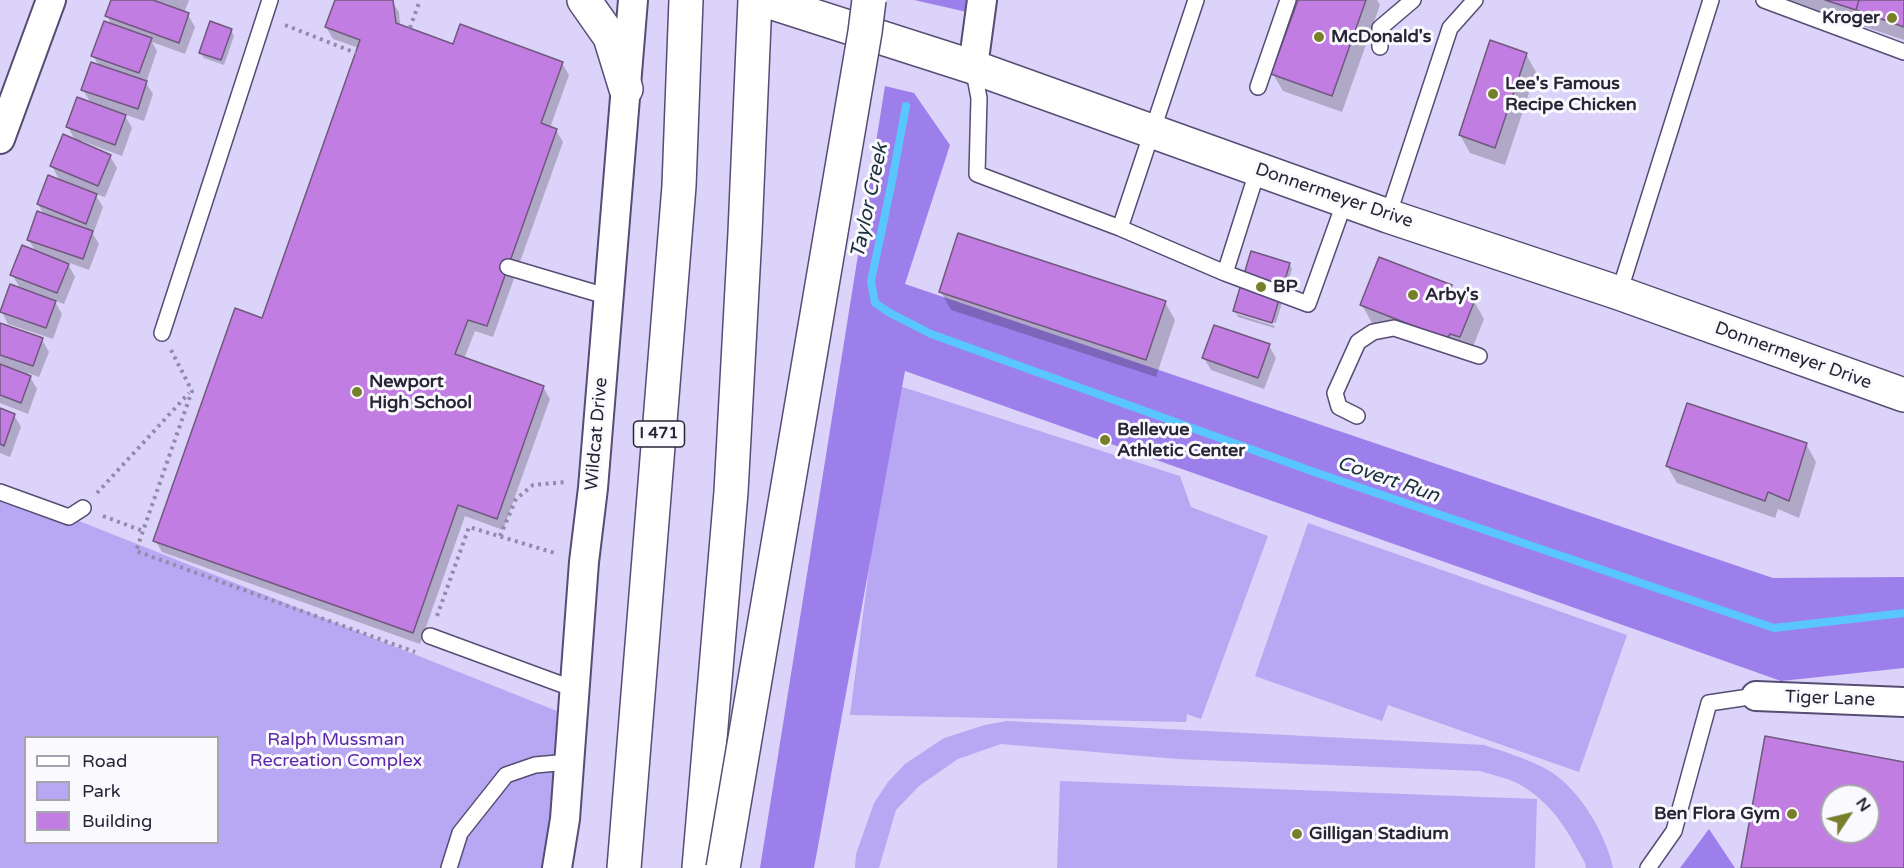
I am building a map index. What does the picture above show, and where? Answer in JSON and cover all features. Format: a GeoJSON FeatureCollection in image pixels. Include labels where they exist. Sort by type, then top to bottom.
{"type":"FeatureCollection","features":[{"type":"Feature","properties":{"kind":"main road"},"geometry":{"type":"LineString","coordinates":[[584,0],[610,37],[626,89]]}},
{"type":"Feature","properties":{"kind":"main road","name":"I 471"},"geometry":{"type":"LineString","coordinates":[[624,868],[679,186],[686,0]]}},
{"type":"Feature","properties":{"kind":"main road"},"geometry":{"type":"LineString","coordinates":[[699,868],[731,492],[746,222],[755,0]]}},
{"type":"Feature","properties":{"kind":"main road","name":"Donnermeyer Drive"},"geometry":{"type":"LineString","coordinates":[[764,0],[973,67],[1345,201],[1619,293],[1904,395]]}},
{"type":"Feature","properties":{"kind":"main road"},"geometry":{"type":"LineString","coordinates":[[723,868],[869,0]]}},
{"type":"Feature","properties":{"kind":"street"},"geometry":{"type":"LineString","coordinates":[[0,139],[51,0]]}},
{"type":"Feature","properties":{"kind":"street","name":"Wildcat Drive"},"geometry":{"type":"LineString","coordinates":[[557,868],[566,819],[584,562],[593,488],[633,0]]}},
{"type":"Feature","properties":{"kind":"street"},"geometry":{"type":"LineString","coordinates":[[973,67],[982,0]]}},
{"type":"Feature","properties":{"kind":"street","name":"Tiger Lane"},"geometry":{"type":"LineString","coordinates":[[1756,696],[1904,702]]}},
{"type":"Feature","properties":{"kind":"lane"},"geometry":{"type":"LineString","coordinates":[[162,333],[270,0]]}},
{"type":"Feature","properties":{"kind":"lane"},"geometry":{"type":"LineString","coordinates":[[1120,228],[1196,0]]}},
{"type":"Feature","properties":{"kind":"lane"},"geometry":{"type":"LineString","coordinates":[[1258,87],[1288,0]]}},
{"type":"Feature","properties":{"kind":"lane"},"geometry":{"type":"LineString","coordinates":[[1380,47],[1380,28],[1413,0]]}},
{"type":"Feature","properties":{"kind":"lane"},"geometry":{"type":"LineString","coordinates":[[1388,216],[1450,28],[1475,0]]}},
{"type":"Feature","properties":{"kind":"lane"},"geometry":{"type":"LineString","coordinates":[[1619,293],[1711,0]]}},
{"type":"Feature","properties":{"kind":"lane"},"geometry":{"type":"LineString","coordinates":[[1764,0],[1904,52]]}},
{"type":"Feature","properties":{"kind":"lane"},"geometry":{"type":"LineString","coordinates":[[973,67],[979,98],[976,174],[1120,228],[1225,273],[1308,304],[1345,201]]}},
{"type":"Feature","properties":{"kind":"lane"},"geometry":{"type":"LineString","coordinates":[[1225,273],[1258,169]]}},
{"type":"Feature","properties":{"kind":"lane"},"geometry":{"type":"LineString","coordinates":[[508,267],[609,297]]}},
{"type":"Feature","properties":{"kind":"lane"},"geometry":{"type":"LineString","coordinates":[[1357,416],[1339,407],[1335,393],[1358,342],[1373,332],[1394,328],[1479,356]]}},
{"type":"Feature","properties":{"kind":"lane"},"geometry":{"type":"LineString","coordinates":[[0,492],[69,517],[83,508]]}},
{"type":"Feature","properties":{"kind":"lane"},"geometry":{"type":"LineString","coordinates":[[430,636],[574,689]]}},
{"type":"Feature","properties":{"kind":"lane"},"geometry":{"type":"LineString","coordinates":[[1648,868],[1674,831],[1709,703],[1756,696]]}},
{"type":"Feature","properties":{"kind":"lane"},"geometry":{"type":"LineString","coordinates":[[449,868],[460,833],[506,775],[535,765],[569,762]]}},
{"type":"Feature","properties":{"kind":"path"},"geometry":{"type":"LineString","coordinates":[[410,28],[420,0]]}},
{"type":"Feature","properties":{"kind":"path"},"geometry":{"type":"LineString","coordinates":[[265,18],[356,53]]}},
{"type":"Feature","properties":{"kind":"path"},"geometry":{"type":"LineString","coordinates":[[162,333],[192,391],[136,551],[423,654],[469,527],[584,562]]}},
{"type":"Feature","properties":{"kind":"path"},"geometry":{"type":"LineString","coordinates":[[143,531],[83,508],[192,391]]}},
{"type":"Feature","properties":{"kind":"path"},"geometry":{"type":"LineString","coordinates":[[500,536],[516,499],[533,485],[570,481]]}},
{"type":"Feature","properties":{"kind":"green space"},"geometry":{"type":"Polygon","coordinates":[[[893,384],[1180,476],[1191,507],[1268,536],[1201,719],[1187,714],[1186,722],[850,715],[893,384]]]}},
{"type":"Feature","properties":{"kind":"green space","name":"Ralph Mussman Recreation Complex"},"geometry":{"type":"Polygon","coordinates":[[[0,492],[69,517],[572,717],[557,868],[0,868],[0,492]]]}},
{"type":"Feature","properties":{"kind":"green space"},"geometry":{"type":"Polygon","coordinates":[[[1308,523],[1627,635],[1579,772],[1388,705],[1382,721],[1255,676],[1308,523]]]}},
{"type":"Feature","properties":{"kind":"green space"},"geometry":{"type":"Polygon","coordinates":[[[1007,721],[1484,745],[1548,770],[1570,788],[1598,827],[1613,868],[1586,868],[1567,831],[1535,794],[1508,779],[1480,771],[1177,759],[1001,744],[958,759],[919,786],[896,810],[879,868],[855,868],[856,854],[874,803],[888,782],[905,764],[944,738],[985,725],[1007,721]]]}},
{"type":"Feature","properties":{"kind":"green space","name":"Gilligan Stadium"},"geometry":{"type":"Polygon","coordinates":[[[1060,781],[1537,799],[1535,868],[1057,868],[1060,781]]]}},
{"type":"Feature","properties":{"kind":"shaded area"},"geometry":{"type":"Polygon","coordinates":[[[914,0],[982,0],[980,15],[914,0]]]}},
{"type":"Feature","properties":{"kind":"shaded area"},"geometry":{"type":"Polygon","coordinates":[[[885,86],[914,93],[950,145],[905,284],[1773,578],[1904,577],[1904,668],[1781,681],[905,371],[814,868],[760,868],[885,86]]]}},
{"type":"Feature","properties":{"kind":"shaded area"},"geometry":{"type":"Polygon","coordinates":[[[1709,829],[1735,868],[1680,868],[1709,829]]]}},
{"type":"Feature","properties":{"kind":"building"},"geometry":{"type":"Polygon","coordinates":[[[111,0],[153,0],[189,13],[179,43],[105,16],[111,0]]]}},
{"type":"Feature","properties":{"kind":"building","name":"Newport High School"},"geometry":{"type":"Polygon","coordinates":[[[335,0],[393,0],[396,23],[453,44],[460,24],[563,62],[541,123],[557,129],[487,326],[468,320],[455,354],[544,386],[497,519],[458,505],[413,633],[153,541],[235,308],[262,318],[360,40],[325,27],[335,0]]]}},
{"type":"Feature","properties":{"kind":"building","name":"McDonald's"},"geometry":{"type":"Polygon","coordinates":[[[1298,0],[1366,0],[1332,96],[1271,74],[1298,0]]]}},
{"type":"Feature","properties":{"kind":"building"},"geometry":{"type":"Polygon","coordinates":[[[1825,0],[1859,0],[1856,10],[1825,0]]]}},
{"type":"Feature","properties":{"kind":"building","name":"Kroger"},"geometry":{"type":"Polygon","coordinates":[[[1859,0],[1904,0],[1904,27],[1856,10],[1859,0]]]}},
{"type":"Feature","properties":{"kind":"building"},"geometry":{"type":"Polygon","coordinates":[[[104,21],[152,38],[139,73],[91,56],[104,21]]]}},
{"type":"Feature","properties":{"kind":"building"},"geometry":{"type":"Polygon","coordinates":[[[210,21],[232,29],[221,60],[199,53],[210,21]]]}},
{"type":"Feature","properties":{"kind":"building","name":"Lee's Famous Recipe Chicken"},"geometry":{"type":"Polygon","coordinates":[[[1490,40],[1527,53],[1495,148],[1459,135],[1490,40]]]}},
{"type":"Feature","properties":{"kind":"building"},"geometry":{"type":"Polygon","coordinates":[[[91,62],[147,81],[138,109],[81,90],[91,62]]]}},
{"type":"Feature","properties":{"kind":"building"},"geometry":{"type":"Polygon","coordinates":[[[77,97],[126,115],[115,145],[66,127],[77,97]]]}},
{"type":"Feature","properties":{"kind":"building"},"geometry":{"type":"Polygon","coordinates":[[[63,134],[111,155],[98,186],[50,166],[63,134]]]}},
{"type":"Feature","properties":{"kind":"building"},"geometry":{"type":"Polygon","coordinates":[[[48,175],[97,194],[86,224],[37,204],[48,175]]]}},
{"type":"Feature","properties":{"kind":"building"},"geometry":{"type":"Polygon","coordinates":[[[37,211],[93,231],[83,259],[27,240],[37,211]]]}},
{"type":"Feature","properties":{"kind":"building"},"geometry":{"type":"Polygon","coordinates":[[[958,233],[1166,301],[1146,360],[939,292],[958,233]]]}},
{"type":"Feature","properties":{"kind":"building"},"geometry":{"type":"Polygon","coordinates":[[[22,245],[69,264],[57,293],[10,275],[22,245]]]}},
{"type":"Feature","properties":{"kind":"building","name":"BP"},"geometry":{"type":"Polygon","coordinates":[[[1251,251],[1290,263],[1272,323],[1233,311],[1251,251]]]}},
{"type":"Feature","properties":{"kind":"building","name":"Arby's"},"geometry":{"type":"Polygon","coordinates":[[[1379,257],[1452,285],[1450,291],[1475,300],[1460,337],[1450,334],[1447,339],[1360,305],[1379,257]]]}},
{"type":"Feature","properties":{"kind":"building"},"geometry":{"type":"Polygon","coordinates":[[[10,284],[56,301],[46,328],[0,312],[10,284]]]}},
{"type":"Feature","properties":{"kind":"building"},"geometry":{"type":"Polygon","coordinates":[[[0,323],[43,338],[33,366],[0,355],[0,323]]]}},
{"type":"Feature","properties":{"kind":"building"},"geometry":{"type":"Polygon","coordinates":[[[1214,325],[1270,344],[1258,378],[1202,358],[1214,325]]]}},
{"type":"Feature","properties":{"kind":"building"},"geometry":{"type":"Polygon","coordinates":[[[0,364],[31,376],[21,403],[0,395],[0,364]]]}},
{"type":"Feature","properties":{"kind":"building"},"geometry":{"type":"Polygon","coordinates":[[[1687,403],[1807,443],[1789,501],[1768,492],[1765,501],[1666,466],[1687,403]]]}},
{"type":"Feature","properties":{"kind":"building"},"geometry":{"type":"Polygon","coordinates":[[[0,408],[15,414],[4,446],[0,444],[0,408]]]}},
{"type":"Feature","properties":{"kind":"building","name":"Ben Flora Gym"},"geometry":{"type":"Polygon","coordinates":[[[1765,736],[1904,762],[1904,868],[1741,868],[1765,736]]]}},
{"type":"Feature","properties":{"kind":"waterway","name":"Covert Run"},"geometry":{"type":"LineString","coordinates":[[906,106],[871,281],[875,303],[931,334],[1317,473],[1774,628],[1904,613]]}},
{"type":"Feature","properties":{"kind":"place","name":"Kroger"},"geometry":{"type":"Point","coordinates":[1892,18]}},
{"type":"Feature","properties":{"kind":"place","name":"McDonald's"},"geometry":{"type":"Point","coordinates":[1319,37]}},
{"type":"Feature","properties":{"kind":"place","name":"Lee's Famous Recipe Chicken"},"geometry":{"type":"Point","coordinates":[1493,94]}},
{"type":"Feature","properties":{"kind":"place","name":"BP"},"geometry":{"type":"Point","coordinates":[1261,287]}},
{"type":"Feature","properties":{"kind":"place","name":"Arby's"},"geometry":{"type":"Point","coordinates":[1413,295]}},
{"type":"Feature","properties":{"kind":"place","name":"Newport High School"},"geometry":{"type":"Point","coordinates":[357,392]}},
{"type":"Feature","properties":{"kind":"place","name":"Bellevue Athletic Center"},"geometry":{"type":"Point","coordinates":[1105,440]}},
{"type":"Feature","properties":{"kind":"place","name":"Ben Flora Gym"},"geometry":{"type":"Point","coordinates":[1792,814]}},
{"type":"Feature","properties":{"kind":"place","name":"Gilligan Stadium"},"geometry":{"type":"Point","coordinates":[1297,834]}},
{"type":"Feature","properties":{"kind":"water label","name":"Taylor Creek"},"geometry":{"type":"Point","coordinates":[870,201]}}]}
